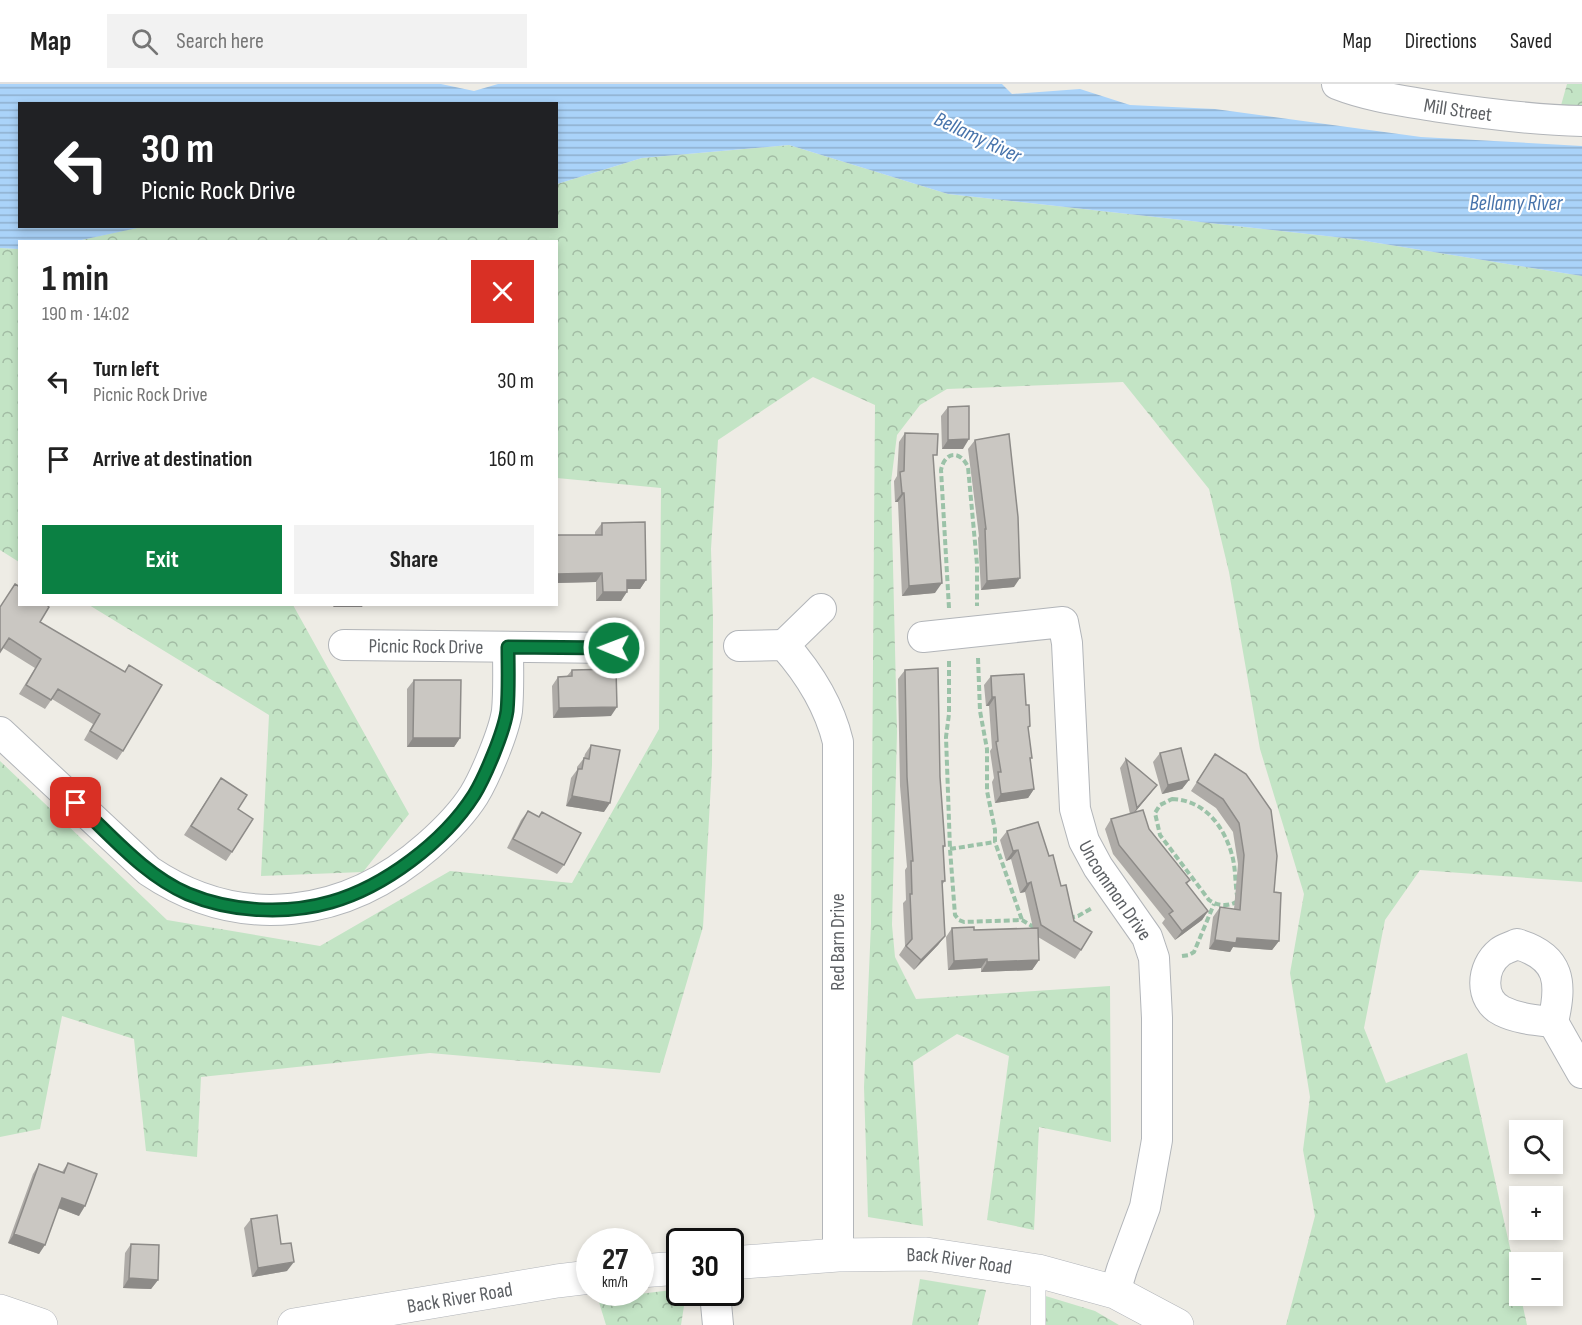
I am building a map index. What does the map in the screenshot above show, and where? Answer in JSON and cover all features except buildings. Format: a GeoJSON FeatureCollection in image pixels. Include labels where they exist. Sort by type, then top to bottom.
{"type":"FeatureCollection","features":[{"type":"Feature","properties":{"kind":"street","name":"Mill Street"},"geometry":{"type":"LineString","coordinates":[[1337,84],[1358,93],[1491,114],[1582,121]]}},
{"type":"Feature","properties":{"kind":"street"},"geometry":{"type":"LineString","coordinates":[[738,646],[783,645],[820,609]]}},
{"type":"Feature","properties":{"kind":"street","name":"Uncommon Drive"},"geometry":{"type":"LineString","coordinates":[[950,634],[1063,622],[1067,643],[1075,808],[1084,841],[1115,892],[1147,937],[1154,958],[1157,1018],[1157,1140],[1145,1207],[1115,1292]]}},
{"type":"Feature","properties":{"kind":"street","name":"Picnic Rock Drive"},"geometry":{"type":"LineString","coordinates":[[344,645],[614,648]]}},
{"type":"Feature","properties":{"kind":"street","name":"Red Barn Drive"},"geometry":{"type":"LineString","coordinates":[[783,645],[800,662],[828,710],[838,742],[838,1255]]}},
{"type":"Feature","properties":{"kind":"street","name":"Picnic Rock Drive"},"geometry":{"type":"LineString","coordinates":[[0,732],[149,871],[168,884],[189,894],[235,907],[296,909],[332,902],[389,875],[416,856],[458,816],[474,794],[497,743],[507,712],[508,647]]}},
{"type":"Feature","properties":{"kind":"street"},"geometry":{"type":"LineString","coordinates":[[1553,1022],[1582,1073]]}},
{"type":"Feature","properties":{"kind":"street","name":"Back River Road"},"geometry":{"type":"LineString","coordinates":[[744,1262],[838,1255],[926,1254],[1038,1271],[1115,1292],[1177,1325]]}},
{"type":"Feature","properties":{"kind":"street","name":"Back River Road"},"geometry":{"type":"LineString","coordinates":[[294,1325],[576,1279]]}},
{"type":"Feature","properties":{"kind":"street"},"geometry":{"type":"LineString","coordinates":[[716,1306],[718,1325]]}},
{"type":"Feature","properties":{"kind":"street"},"geometry":{"type":"LineString","coordinates":[[0,1311],[41,1325]]}},
{"type":"Feature","properties":{"kind":"lane"},"geometry":{"type":"LineString","coordinates":[[1038,1271],[1038,1325]]}},
{"type":"Feature","properties":{"kind":"path"},"geometry":{"type":"LineString","coordinates":[[1022,920],[995,842],[995,830],[987,791],[987,749],[980,711],[950,634],[977,564],[969,474],[964,459],[958,455],[952,455],[946,460],[941,470],[950,634],[949,714],[946,737],[955,915],[958,920],[964,922],[1022,920],[1032,926],[1041,925]]}},
{"type":"Feature","properties":{"kind":"path"},"geometry":{"type":"LineString","coordinates":[[1172,799],[1181,799],[1196,804],[1212,816],[1226,835],[1234,862],[1234,885],[1238,901],[1225,905],[1214,904],[1203,894],[1160,835],[1155,813],[1160,805],[1172,799]]}},
{"type":"Feature","properties":{"kind":"path"},"geometry":{"type":"LineString","coordinates":[[950,849],[995,842]]}},
{"type":"Feature","properties":{"kind":"path"},"geometry":{"type":"LineString","coordinates":[[1059,921],[1078,916],[1115,892]]}},
{"type":"Feature","properties":{"kind":"path"},"geometry":{"type":"LineString","coordinates":[[1154,958],[1189,955],[1194,952],[1214,904]]}},
{"type":"Feature","properties":{"kind":"green space"},"geometry":{"type":"Polygon","coordinates":[[[1567,84],[1582,84],[1582,111],[1560,109],[1567,84]]]}},
{"type":"Feature","properties":{"kind":"green space"},"geometry":{"type":"Polygon","coordinates":[[[789,145],[948,194],[1353,239],[1582,276],[1582,882],[1420,870],[1385,920],[1364,1028],[1386,1083],[1467,1053],[1511,1252],[1509,1252],[1509,1306],[1523,1306],[1527,1325],[1286,1325],[1315,1216],[1303,1150],[1310,1097],[1290,973],[1304,894],[1260,749],[1229,572],[1209,489],[1123,382],[947,389],[920,405],[897,435],[891,482],[897,732],[892,925],[895,957],[916,999],[1110,986],[1111,1142],[1039,1127],[1034,1230],[987,1220],[1009,1056],[957,1034],[913,1062],[923,1226],[868,1217],[864,1087],[871,924],[875,405],[813,377],[718,440],[711,549],[712,765],[703,927],[660,1073],[430,1053],[201,1077],[197,1157],[146,1151],[134,1039],[62,1016],[40,1129],[0,1137],[0,761],[167,920],[320,946],[450,871],[572,883],[659,729],[661,488],[558,478],[558,240],[81,240],[134,228],[558,228],[558,184],[642,158],[789,145]]]}},
{"type":"Feature","properties":{"kind":"green space"},"geometry":{"type":"Polygon","coordinates":[[[0,248],[18,249],[18,561],[0,550],[0,248]]]}},
{"type":"Feature","properties":{"kind":"green space"},"geometry":{"type":"Polygon","coordinates":[[[91,606],[294,606],[409,814],[363,872],[261,876],[269,715],[91,606]]]}},
{"type":"Feature","properties":{"kind":"green space"},"geometry":{"type":"Polygon","coordinates":[[[920,1279],[986,1290],[978,1325],[912,1325],[920,1279]]]}},
{"type":"Feature","properties":{"kind":"green space"},"geometry":{"type":"Polygon","coordinates":[[[666,1291],[666,1306],[684,1306],[681,1325],[606,1325],[600,1306],[654,1306],[654,1292],[666,1291]]]}},
{"type":"Feature","properties":{"kind":"green space"},"geometry":{"type":"Polygon","coordinates":[[[1039,1294],[1095,1311],[1119,1325],[1033,1325],[1039,1294]]]}},
{"type":"Feature","properties":{"kind":"water","name":"Bellamy River"},"geometry":{"type":"Polygon","coordinates":[[[0,84],[441,84],[474,91],[498,84],[1002,84],[1012,94],[1080,89],[1130,105],[1215,109],[1421,137],[1582,146],[1582,276],[1353,239],[948,194],[789,145],[642,158],[558,184],[558,102],[18,102],[18,228],[137,228],[82,240],[18,240],[18,249],[0,248],[0,84]]]}},
{"type":"Feature","properties":{"kind":"route"},"geometry":{"type":"LineString","coordinates":[[76,803],[149,871],[189,894],[235,907],[265,909],[296,909],[332,902],[389,875],[416,856],[458,816],[474,794],[487,768],[507,712],[508,647],[614,648]]}}]}
